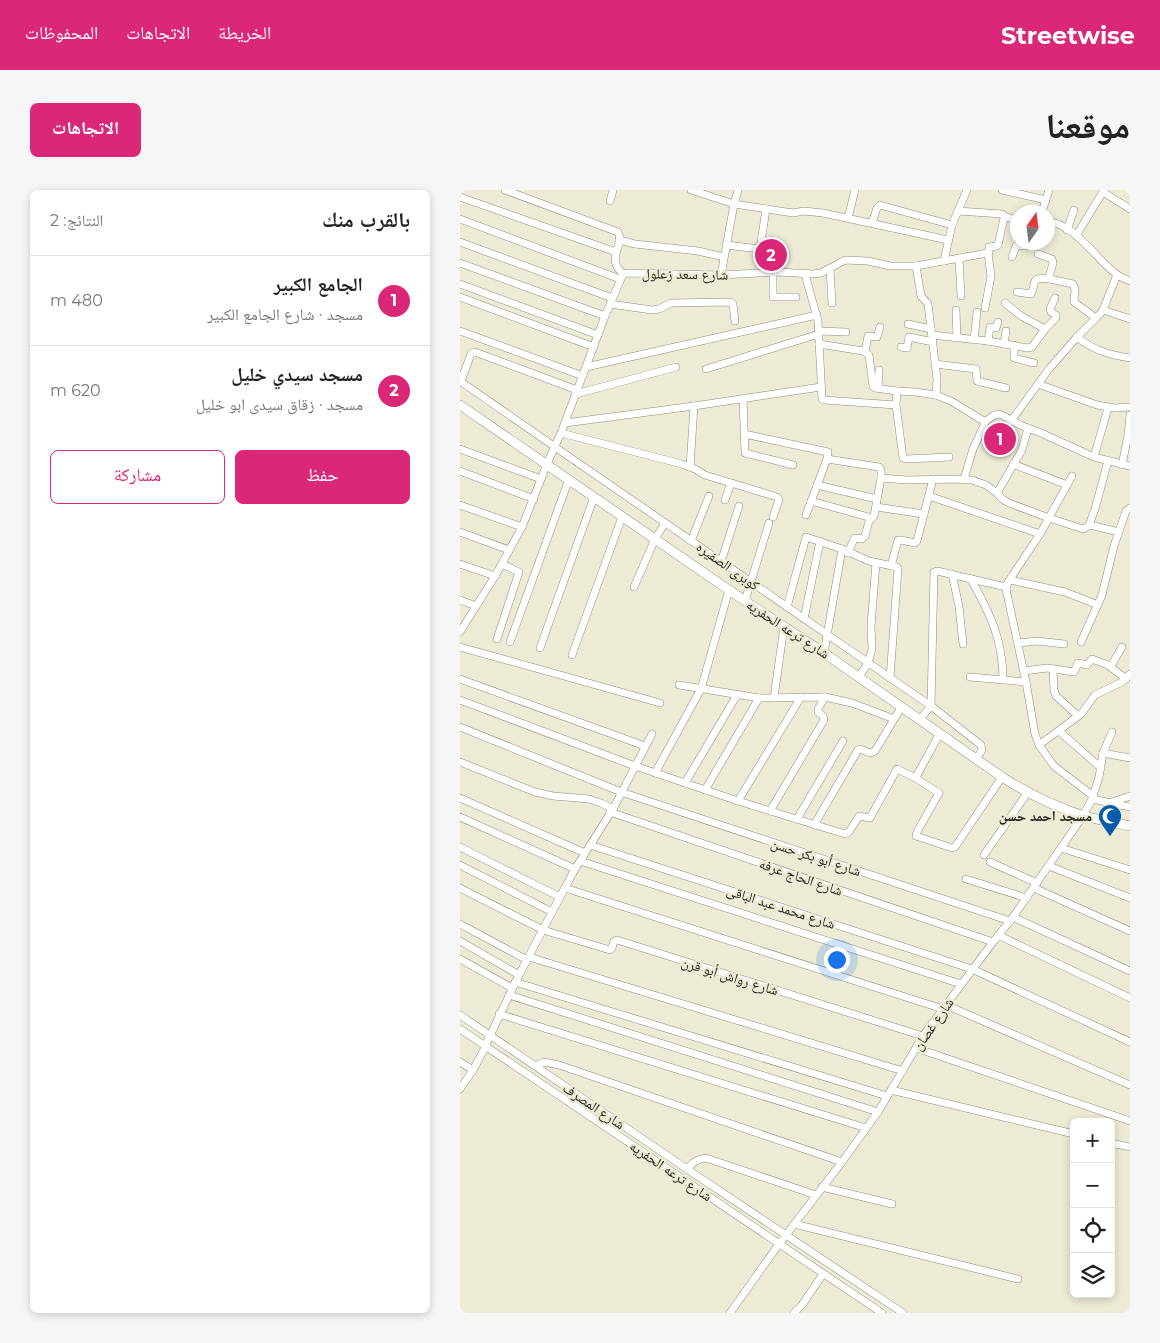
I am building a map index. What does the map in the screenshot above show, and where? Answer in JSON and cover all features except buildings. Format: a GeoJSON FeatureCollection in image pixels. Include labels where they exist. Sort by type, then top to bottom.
{"type":"FeatureCollection","features":[{"type":"Feature","properties":{"kind":"street"},"geometry":{"type":"LineString","coordinates":[[460,632],[463,621],[476,606],[495,576],[522,527],[565,423],[621,276],[616,264],[616,252],[620,237],[618,232],[505,190]]}},
{"type":"Feature","properties":{"kind":"street"},"geometry":{"type":"LineString","coordinates":[[610,201],[613,190]]}},
{"type":"Feature","properties":{"kind":"street"},"geometry":{"type":"LineString","coordinates":[[691,190],[734,204],[793,214],[813,211],[948,240]]}},
{"type":"Feature","properties":{"kind":"street"},"geometry":{"type":"LineString","coordinates":[[722,275],[726,245],[738,190]]}},
{"type":"Feature","properties":{"kind":"street"},"geometry":{"type":"LineString","coordinates":[[848,218],[855,190]]}},
{"type":"Feature","properties":{"kind":"street"},"geometry":{"type":"LineString","coordinates":[[944,261],[952,225],[967,190]]}},
{"type":"Feature","properties":{"kind":"street"},"geometry":{"type":"LineString","coordinates":[[1002,190],[1046,200]]}},
{"type":"Feature","properties":{"kind":"street"},"geometry":{"type":"LineString","coordinates":[[1044,205],[1049,190]]}},
{"type":"Feature","properties":{"kind":"street"},"geometry":{"type":"LineString","coordinates":[[1076,236],[1104,191],[1130,209]]}},
{"type":"Feature","properties":{"kind":"street"},"geometry":{"type":"LineString","coordinates":[[460,197],[616,252]]}},
{"type":"Feature","properties":{"kind":"street"},"geometry":{"type":"LineString","coordinates":[[872,223],[877,208],[880,205],[952,225]]}},
{"type":"Feature","properties":{"kind":"street"},"geometry":{"type":"LineString","coordinates":[[726,245],[760,248],[766,209]]}},
{"type":"Feature","properties":{"kind":"street"},"geometry":{"type":"LineString","coordinates":[[1068,230],[1074,210]]}},
{"type":"Feature","properties":{"kind":"street"},"geometry":{"type":"LineString","coordinates":[[958,211],[1002,214],[1010,218]]}},
{"type":"Feature","properties":{"kind":"street"},"geometry":{"type":"LineString","coordinates":[[985,308],[991,276],[988,252],[990,246],[998,246],[1003,220],[1006,217]]}},
{"type":"Feature","properties":{"kind":"street"},"geometry":{"type":"LineString","coordinates":[[460,219],[621,276]]}},
{"type":"Feature","properties":{"kind":"street"},"geometry":{"type":"LineString","coordinates":[[1055,224],[1076,236],[1117,275],[1130,281]]}},
{"type":"Feature","properties":{"kind":"street"},"geometry":{"type":"LineString","coordinates":[[619,240],[634,244],[698,251],[724,257]]}},
{"type":"Feature","properties":{"kind":"street"},"geometry":{"type":"LineString","coordinates":[[460,242],[611,301],[652,310],[671,303],[730,302],[733,304],[735,321]]}},
{"type":"Feature","properties":{"kind":"street"},"geometry":{"type":"LineString","coordinates":[[1012,257],[1015,250]]}},
{"type":"Feature","properties":{"kind":"street","name":"شارع سعد زعلول"},"geometry":{"type":"LineString","coordinates":[[621,276],[628,273],[722,275],[773,272],[821,273],[845,260],[890,266],[916,266],[988,252]]}},
{"type":"Feature","properties":{"kind":"street"},"geometry":{"type":"LineString","coordinates":[[1038,254],[1052,259],[1050,279]]}},
{"type":"Feature","properties":{"kind":"street"},"geometry":{"type":"LineString","coordinates":[[959,258],[961,296]]}},
{"type":"Feature","properties":{"kind":"street"},"geometry":{"type":"LineString","coordinates":[[460,263],[605,316]]}},
{"type":"Feature","properties":{"kind":"street"},"geometry":{"type":"LineString","coordinates":[[916,266],[921,296],[928,304],[937,379],[936,395]]}},
{"type":"Feature","properties":{"kind":"street"},"geometry":{"type":"LineString","coordinates":[[830,268],[832,304]]}},
{"type":"Feature","properties":{"kind":"street"},"geometry":{"type":"LineString","coordinates":[[773,272],[773,297],[796,296]]}},
{"type":"Feature","properties":{"kind":"street"},"geometry":{"type":"LineString","coordinates":[[805,274],[817,315],[821,398],[824,400],[896,405]]}},
{"type":"Feature","properties":{"kind":"street"},"geometry":{"type":"LineString","coordinates":[[1011,421],[1038,384],[1077,337],[1103,310],[1117,275]]}},
{"type":"Feature","properties":{"kind":"street"},"geometry":{"type":"LineString","coordinates":[[1017,292],[1031,294],[1034,281],[1040,278],[1073,284],[1075,289],[1074,302],[1096,318]]}},
{"type":"Feature","properties":{"kind":"street"},"geometry":{"type":"LineString","coordinates":[[460,284],[598,335]]}},
{"type":"Feature","properties":{"kind":"street"},"geometry":{"type":"LineString","coordinates":[[460,297],[594,347]]}},
{"type":"Feature","properties":{"kind":"street"},"geometry":{"type":"LineString","coordinates":[[900,347],[907,348],[909,338],[932,335],[988,341],[1027,348],[1032,347],[1056,316],[1050,309],[1055,298]]}},
{"type":"Feature","properties":{"kind":"street"},"geometry":{"type":"LineString","coordinates":[[1005,303],[1021,316],[1045,329]]}},
{"type":"Feature","properties":{"kind":"street"},"geometry":{"type":"LineString","coordinates":[[956,310],[957,337]]}},
{"type":"Feature","properties":{"kind":"street"},"geometry":{"type":"LineString","coordinates":[[1103,310],[1130,319]]}},
{"type":"Feature","properties":{"kind":"street"},"geometry":{"type":"LineString","coordinates":[[974,340],[977,312]]}},
{"type":"Feature","properties":{"kind":"street"},"geometry":{"type":"LineString","coordinates":[[586,367],[817,315]]}},
{"type":"Feature","properties":{"kind":"street"},"geometry":{"type":"LineString","coordinates":[[988,341],[990,327],[996,328],[998,322]]}},
{"type":"Feature","properties":{"kind":"street"},"geometry":{"type":"LineString","coordinates":[[908,324],[932,335]]}},
{"type":"Feature","properties":{"kind":"street"},"geometry":{"type":"LineString","coordinates":[[865,352],[868,337],[877,337],[880,327]]}},
{"type":"Feature","properties":{"kind":"street"},"geometry":{"type":"LineString","coordinates":[[460,331],[583,376]]}},
{"type":"Feature","properties":{"kind":"street"},"geometry":{"type":"LineString","coordinates":[[1004,344],[1006,331]]}},
{"type":"Feature","properties":{"kind":"street"},"geometry":{"type":"LineString","coordinates":[[706,369],[819,333],[846,332]]}},
{"type":"Feature","properties":{"kind":"street"},"geometry":{"type":"LineString","coordinates":[[1077,337],[1090,347],[1105,353],[1130,358]]}},
{"type":"Feature","properties":{"kind":"street"},"geometry":{"type":"LineString","coordinates":[[819,344],[865,352],[868,355],[873,386],[897,391],[936,395],[951,401],[986,421]]}},
{"type":"Feature","properties":{"kind":"street"},"geometry":{"type":"LineString","coordinates":[[1014,345],[1014,358],[1034,363]]}},
{"type":"Feature","properties":{"kind":"street"},"geometry":{"type":"LineString","coordinates":[[461,381],[471,354],[475,352],[577,392],[676,367]]}},
{"type":"Feature","properties":{"kind":"street"},"geometry":{"type":"LineString","coordinates":[[935,364],[976,369],[977,381],[1006,388]]}},
{"type":"Feature","properties":{"kind":"street"},"geometry":{"type":"LineString","coordinates":[[878,388],[879,370]]}},
{"type":"Feature","properties":{"kind":"street","name":"كوبرى الصفيره"},"geometry":{"type":"LineString","coordinates":[[461,381],[665,524],[931,706],[982,745],[982,750],[977,758]]}},
{"type":"Feature","properties":{"kind":"street"},"geometry":{"type":"LineString","coordinates":[[1038,384],[1108,408],[1130,407]]}},
{"type":"Feature","properties":{"kind":"street"},"geometry":{"type":"LineString","coordinates":[[565,423],[821,387]]}},
{"type":"Feature","properties":{"kind":"street"},"geometry":{"type":"LineString","coordinates":[[897,391],[896,405],[903,458],[949,458]]}},
{"type":"Feature","properties":{"kind":"street"},"geometry":{"type":"LineString","coordinates":[[743,399],[745,453],[793,464]]}},
{"type":"Feature","properties":{"kind":"street","name":"شارع ترعه الحفريه"},"geometry":{"type":"LineString","coordinates":[[460,405],[745,601],[824,652],[1002,777],[1046,801],[1083,816],[1130,826]]}},
{"type":"Feature","properties":{"kind":"street"},"geometry":{"type":"LineString","coordinates":[[690,467],[694,406]]}},
{"type":"Feature","properties":{"kind":"street"},"geometry":{"type":"LineString","coordinates":[[1094,457],[1108,408]]}},
{"type":"Feature","properties":{"kind":"street"},"geometry":{"type":"LineString","coordinates":[[964,479],[973,449],[986,421],[994,415],[1000,414],[1011,421],[1094,457],[1130,466]]}},
{"type":"Feature","properties":{"kind":"street"},"geometry":{"type":"LineString","coordinates":[[1122,465],[1130,415]]}},
{"type":"Feature","properties":{"kind":"street"},"geometry":{"type":"LineString","coordinates":[[997,493],[1022,450],[1028,428]]}},
{"type":"Feature","properties":{"kind":"street"},"geometry":{"type":"LineString","coordinates":[[561,433],[690,467],[705,475],[778,497],[779,500],[745,601]]}},
{"type":"Feature","properties":{"kind":"street"},"geometry":{"type":"LineString","coordinates":[[744,434],[829,453],[806,515]]}},
{"type":"Feature","properties":{"kind":"street"},"geometry":{"type":"LineString","coordinates":[[460,449],[541,480]]}},
{"type":"Feature","properties":{"kind":"street"},"geometry":{"type":"LineString","coordinates":[[824,652],[845,551],[855,538],[862,539],[865,536],[877,503],[881,478],[879,467],[827,459]]}},
{"type":"Feature","properties":{"kind":"street"},"geometry":{"type":"LineString","coordinates":[[881,478],[907,480],[964,479],[979,482],[992,489],[1009,503],[1083,529],[1089,525],[1095,509],[1108,461]]}},
{"type":"Feature","properties":{"kind":"street"},"geometry":{"type":"LineString","coordinates":[[1013,464],[1067,485]]}},
{"type":"Feature","properties":{"kind":"street"},"geometry":{"type":"LineString","coordinates":[[460,471],[534,499]]}},
{"type":"Feature","properties":{"kind":"street"},"geometry":{"type":"LineString","coordinates":[[1072,476],[1040,534],[1006,588],[1035,734],[1040,745],[1054,766],[1092,798],[1130,807]]}},
{"type":"Feature","properties":{"kind":"street"},"geometry":{"type":"LineString","coordinates":[[510,642],[569,479]]}},
{"type":"Feature","properties":{"kind":"street"},"geometry":{"type":"LineString","coordinates":[[891,566],[898,540],[916,543],[933,479]]}},
{"type":"Feature","properties":{"kind":"street"},"geometry":{"type":"LineString","coordinates":[[725,500],[732,483]]}},
{"type":"Feature","properties":{"kind":"street"},"geometry":{"type":"LineString","coordinates":[[817,485],[877,503],[924,514]]}},
{"type":"Feature","properties":{"kind":"street"},"geometry":{"type":"LineString","coordinates":[[691,541],[709,496]]}},
{"type":"Feature","properties":{"kind":"street"},"geometry":{"type":"LineString","coordinates":[[929,496],[1040,534]]}},
{"type":"Feature","properties":{"kind":"street"},"geometry":{"type":"LineString","coordinates":[[540,648],[594,497]]}},
{"type":"Feature","properties":{"kind":"street"},"geometry":{"type":"LineString","coordinates":[[811,501],[872,518]]}},
{"type":"Feature","properties":{"kind":"street"},"geometry":{"type":"LineString","coordinates":[[460,505],[522,527]]}},
{"type":"Feature","properties":{"kind":"street"},"geometry":{"type":"LineString","coordinates":[[721,562],[739,506]]}},
{"type":"Feature","properties":{"kind":"street"},"geometry":{"type":"LineString","coordinates":[[1081,642],[1102,595],[1114,546],[1126,511],[1130,508]]}},
{"type":"Feature","properties":{"kind":"street"},"geometry":{"type":"LineString","coordinates":[[572,655],[622,516]]}},
{"type":"Feature","properties":{"kind":"street"},"geometry":{"type":"LineString","coordinates":[[634,587],[655,539],[665,524]]}},
{"type":"Feature","properties":{"kind":"street"},"geometry":{"type":"LineString","coordinates":[[1089,525],[1119,532]]}},
{"type":"Feature","properties":{"kind":"street"},"geometry":{"type":"LineString","coordinates":[[460,532],[509,550]]}},
{"type":"Feature","properties":{"kind":"street"},"geometry":{"type":"LineString","coordinates":[[787,607],[805,538],[807,537],[876,564],[896,566],[898,569],[890,678]]}},
{"type":"Feature","properties":{"kind":"street"},"geometry":{"type":"LineString","coordinates":[[804,619],[820,541]]}},
{"type":"Feature","properties":{"kind":"street"},"geometry":{"type":"LineString","coordinates":[[460,564],[495,576]]}},
{"type":"Feature","properties":{"kind":"street"},"geometry":{"type":"LineString","coordinates":[[497,639],[519,572],[502,564]]}},
{"type":"Feature","properties":{"kind":"street"},"geometry":{"type":"LineString","coordinates":[[859,677],[868,663],[872,649],[871,626],[876,564]]}},
{"type":"Feature","properties":{"kind":"street"},"geometry":{"type":"LineString","coordinates":[[920,719],[931,706],[934,572],[952,574],[1006,588]]}},
{"type":"Feature","properties":{"kind":"street"},"geometry":{"type":"LineString","coordinates":[[952,574],[959,606],[962,644]]}},
{"type":"Feature","properties":{"kind":"street"},"geometry":{"type":"LineString","coordinates":[[971,579],[996,630],[1002,659],[1003,680]]}},
{"type":"Feature","properties":{"kind":"street"},"geometry":{"type":"LineString","coordinates":[[1010,580],[1065,592],[1098,604]]}},
{"type":"Feature","properties":{"kind":"street"},"geometry":{"type":"LineString","coordinates":[[654,773],[701,689],[729,590]]}},
{"type":"Feature","properties":{"kind":"street"},"geometry":{"type":"LineString","coordinates":[[460,600],[476,606]]}},
{"type":"Feature","properties":{"kind":"street"},"geometry":{"type":"LineString","coordinates":[[774,698],[784,626]]}},
{"type":"Feature","properties":{"kind":"street"},"geometry":{"type":"LineString","coordinates":[[1018,643],[1038,641],[1064,644]]}},
{"type":"Feature","properties":{"kind":"street"},"geometry":{"type":"LineString","coordinates":[[460,647],[660,703]]}},
{"type":"Feature","properties":{"kind":"street"},"geometry":{"type":"LineString","coordinates":[[1111,666],[1122,647]]}},
{"type":"Feature","properties":{"kind":"street"},"geometry":{"type":"LineString","coordinates":[[1024,671],[1053,669],[1074,672],[1078,663],[1087,666],[1092,659],[1105,663],[1128,676],[1095,695],[1078,716],[1040,745]]}},
{"type":"Feature","properties":{"kind":"street"},"geometry":{"type":"LineString","coordinates":[[1053,669],[1054,694],[1078,716]]}},
{"type":"Feature","properties":{"kind":"street"},"geometry":{"type":"LineString","coordinates":[[970,677],[1026,682]]}},
{"type":"Feature","properties":{"kind":"street"},"geometry":{"type":"LineString","coordinates":[[460,679],[645,746]]}},
{"type":"Feature","properties":{"kind":"street"},"geometry":{"type":"LineString","coordinates":[[680,685],[759,698],[825,697],[852,703],[894,719]]}},
{"type":"Feature","properties":{"kind":"street"},"geometry":{"type":"LineString","coordinates":[[685,783],[737,695]]}},
{"type":"Feature","properties":{"kind":"street"},"geometry":{"type":"LineString","coordinates":[[738,801],[801,697]]}},
{"type":"Feature","properties":{"kind":"street"},"geometry":{"type":"LineString","coordinates":[[770,811],[824,720],[824,716],[818,710],[825,697]]}},
{"type":"Feature","properties":{"kind":"street"},"geometry":{"type":"LineString","coordinates":[[705,790],[759,698]]}},
{"type":"Feature","properties":{"kind":"street"},"geometry":{"type":"LineString","coordinates":[[460,700],[654,773],[843,834],[848,833],[859,816],[870,818],[897,769],[939,793],[916,836],[952,848],[955,847],[1002,777]]}},
{"type":"Feature","properties":{"kind":"street"},"geometry":{"type":"LineString","coordinates":[[814,825],[858,750],[875,751],[902,706]]}},
{"type":"Feature","properties":{"kind":"street","name":"شارع أبو بكر حسن"},"geometry":{"type":"LineString","coordinates":[[460,727],[621,792],[1012,919],[1130,971]]}},
{"type":"Feature","properties":{"kind":"street"},"geometry":{"type":"LineString","coordinates":[[1059,731],[1100,768]]}},
{"type":"Feature","properties":{"kind":"street","name":"شارع غصان"},"geometry":{"type":"LineString","coordinates":[[730,1313],[785,1235],[878,1112],[923,1036],[972,969],[1012,919],[1083,816],[1092,798],[1112,732]]}},
{"type":"Feature","properties":{"kind":"street"},"geometry":{"type":"LineString","coordinates":[[914,777],[940,733]]}},
{"type":"Feature","properties":{"kind":"street"},"geometry":{"type":"LineString","coordinates":[[460,1090],[473,1070],[519,974],[575,869],[611,810],[652,734]]}},
{"type":"Feature","properties":{"kind":"street"},"geometry":{"type":"LineString","coordinates":[[797,819],[843,740]]}},
{"type":"Feature","properties":{"kind":"street"},"geometry":{"type":"LineString","coordinates":[[1104,754],[1130,758]]}},
{"type":"Feature","properties":{"kind":"street","name":"شارع الحاج عرفه"},"geometry":{"type":"LineString","coordinates":[[460,762],[534,792],[562,797],[589,798],[611,810],[993,942]]}},
{"type":"Feature","properties":{"kind":"street"},"geometry":{"type":"LineString","coordinates":[[984,855],[1028,792]]}},
{"type":"Feature","properties":{"kind":"street"},"geometry":{"type":"LineString","coordinates":[[1109,803],[1130,796]]}},
{"type":"Feature","properties":{"kind":"street"},"geometry":{"type":"LineString","coordinates":[[460,798],[585,853]]}},
{"type":"Feature","properties":{"kind":"street"},"geometry":{"type":"LineString","coordinates":[[460,817],[575,869]]}},
{"type":"Feature","properties":{"kind":"street","name":"شارع محمد عبد الباقى"},"geometry":{"type":"LineString","coordinates":[[590,845],[972,969],[1130,1042]]}},
{"type":"Feature","properties":{"kind":"street"},"geometry":{"type":"LineString","coordinates":[[460,847],[560,897]]}},
{"type":"Feature","properties":{"kind":"street"},"geometry":{"type":"LineString","coordinates":[[1061,848],[1130,870]]}},
{"type":"Feature","properties":{"kind":"street"},"geometry":{"type":"LineString","coordinates":[[580,861],[961,984]]}},
{"type":"Feature","properties":{"kind":"street"},"geometry":{"type":"LineString","coordinates":[[990,862],[1035,886],[1130,931]]}},
{"type":"Feature","properties":{"kind":"street"},"geometry":{"type":"LineString","coordinates":[[460,865],[552,912]]}},
{"type":"Feature","properties":{"kind":"street"},"geometry":{"type":"LineString","coordinates":[[1049,866],[1130,898]]}},
{"type":"Feature","properties":{"kind":"street"},"geometry":{"type":"LineString","coordinates":[[966,880],[1027,898]]}},
{"type":"Feature","properties":{"kind":"street"},"geometry":{"type":"LineString","coordinates":[[460,888],[543,930]]}},
{"type":"Feature","properties":{"kind":"street"},"geometry":{"type":"LineString","coordinates":[[565,888],[945,1007],[1130,1085]]}},
{"type":"Feature","properties":{"kind":"street"},"geometry":{"type":"LineString","coordinates":[[460,924],[528,958],[903,1071]]}},
{"type":"Feature","properties":{"kind":"street","name":"شارع رواش أبو قرن"},"geometry":{"type":"LineString","coordinates":[[543,930],[610,950],[616,940],[923,1036]]}},
{"type":"Feature","properties":{"kind":"street"},"geometry":{"type":"LineString","coordinates":[[998,935],[1130,998]]}},
{"type":"Feature","properties":{"kind":"street"},"geometry":{"type":"LineString","coordinates":[[460,942],[519,974]]}},
{"type":"Feature","properties":{"kind":"street"},"geometry":{"type":"LineString","coordinates":[[460,959],[512,989],[878,1112]]}},
{"type":"Feature","properties":{"kind":"street"},"geometry":{"type":"LineString","coordinates":[[512,989],[889,1093],[1070,1133]]}},
{"type":"Feature","properties":{"kind":"street"},"geometry":{"type":"LineString","coordinates":[[499,1014],[866,1128]]}},
{"type":"Feature","properties":{"kind":"street","name":"شارع المصرف"},"geometry":{"type":"LineString","coordinates":[[460,1015],[687,1170],[903,1313]]}},
{"type":"Feature","properties":{"kind":"street","name":"شارع ترعه الحفريه"},"geometry":{"type":"LineString","coordinates":[[460,1029],[882,1313]]}},
{"type":"Feature","properties":{"kind":"street"},"geometry":{"type":"LineString","coordinates":[[916,1048],[1130,1121]]}},
{"type":"Feature","properties":{"kind":"street"},"geometry":{"type":"LineString","coordinates":[[460,1062],[473,1070]]}},
{"type":"Feature","properties":{"kind":"street"},"geometry":{"type":"LineString","coordinates":[[536,1066],[544,1062],[559,1065],[842,1162]]}},
{"type":"Feature","properties":{"kind":"street"},"geometry":{"type":"LineString","coordinates":[[1115,1144],[1130,1148]]}},
{"type":"Feature","properties":{"kind":"street"},"geometry":{"type":"LineString","coordinates":[[687,1170],[692,1163],[706,1158],[816,1195]]}},
{"type":"Feature","properties":{"kind":"street"},"geometry":{"type":"LineString","coordinates":[[822,1187],[892,1204]]}},
{"type":"Feature","properties":{"kind":"street"},"geometry":{"type":"LineString","coordinates":[[794,1224],[1018,1279]]}},
{"type":"Feature","properties":{"kind":"street"},"geometry":{"type":"LineString","coordinates":[[812,1266],[818,1257]]}},
{"type":"Feature","properties":{"kind":"street"},"geometry":{"type":"LineString","coordinates":[[794,1313],[802,1305],[823,1274]]}},
{"type":"Feature","properties":{"kind":"place","name":"مسجد سيدي خليل"},"geometry":{"type":"Point","coordinates":[771,255]}},
{"type":"Feature","properties":{"kind":"place","name":"الجامع الكبير"},"geometry":{"type":"Point","coordinates":[1000,439]}},
{"type":"Feature","properties":{"kind":"place","name":"مسجد احمد حسن"},"geometry":{"type":"Point","coordinates":[1110,837]}}]}
